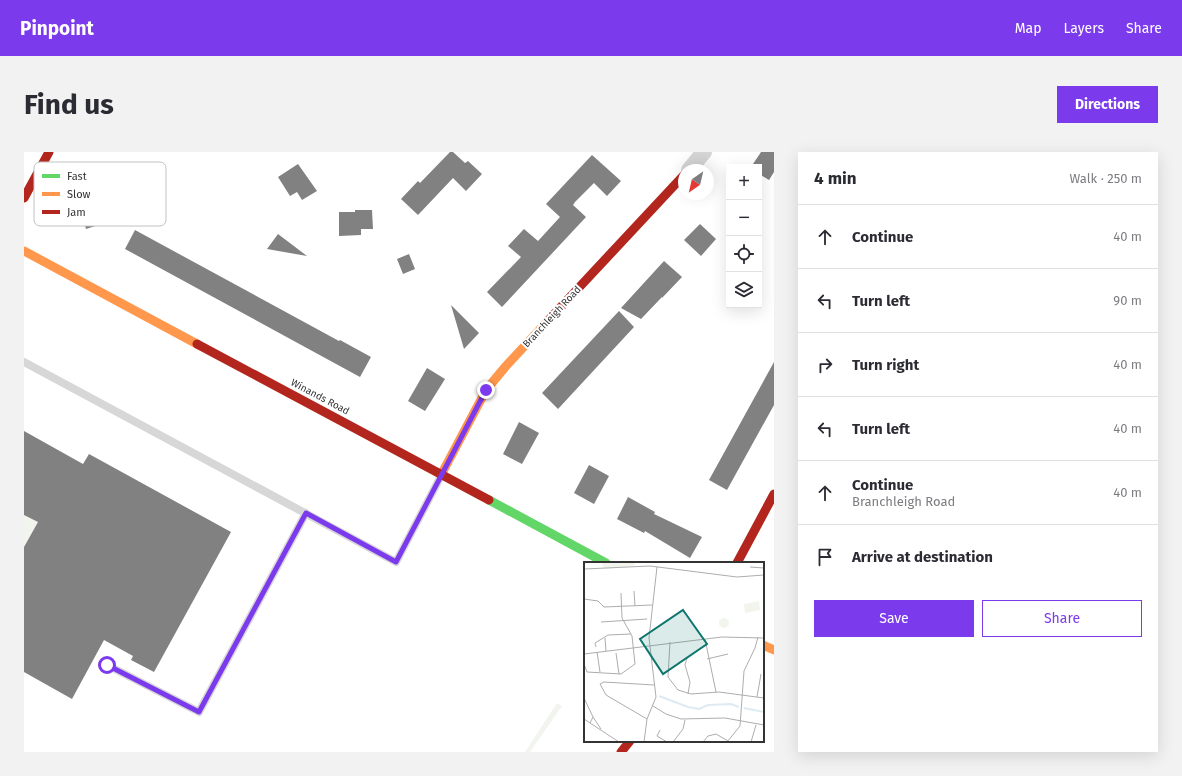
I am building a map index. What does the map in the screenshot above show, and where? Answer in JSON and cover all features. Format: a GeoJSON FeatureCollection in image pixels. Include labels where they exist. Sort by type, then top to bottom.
{"type":"FeatureCollection","features":[{"type":"Feature","properties":{"kind":"street"},"geometry":{"type":"LineString","coordinates":[[44,162],[49,152]]}},
{"type":"Feature","properties":{"kind":"street"},"geometry":{"type":"LineString","coordinates":[[694,164],[704,152]]}},
{"type":"Feature","properties":{"kind":"street"},"geometry":{"type":"LineString","coordinates":[[24,198],[34,180]]}},
{"type":"Feature","properties":{"kind":"street","name":"Branchleigh Road"},"geometry":{"type":"LineString","coordinates":[[441,475],[486,390],[678,181]]}},
{"type":"Feature","properties":{"kind":"street","name":"Winands Road"},"geometry":{"type":"LineString","coordinates":[[24,251],[124,303],[604,562]]}},
{"type":"Feature","properties":{"kind":"street"},"geometry":{"type":"LineString","coordinates":[[738,562],[774,494]]}},
{"type":"Feature","properties":{"kind":"street"},"geometry":{"type":"LineString","coordinates":[[764,645],[774,650]]}},
{"type":"Feature","properties":{"kind":"street"},"geometry":{"type":"LineString","coordinates":[[621,752],[629,742]]}},
{"type":"Feature","properties":{"kind":"lane"},"geometry":{"type":"LineString","coordinates":[[24,362],[396,562],[441,475]]}},
{"type":"Feature","properties":{"kind":"lane"},"geometry":{"type":"LineString","coordinates":[[107,665],[199,712],[242,635],[306,513]]}},
{"type":"Feature","properties":{"kind":"shaded area"},"geometry":{"type":"Polygon","coordinates":[[[24,515],[38,522],[24,547],[24,515]]]}},
{"type":"Feature","properties":{"kind":"shaded area"},"geometry":{"type":"Polygon","coordinates":[[[557,703],[562,706],[530,752],[525,752],[557,703]]]}},
{"type":"Feature","properties":{"kind":"building"},"geometry":{"type":"Polygon","coordinates":[[[450,152],[453,152],[465,163],[468,161],[482,174],[466,191],[453,178],[418,215],[401,199],[418,181],[420,183],[450,152]]]}},
{"type":"Feature","properties":{"kind":"building"},"geometry":{"type":"Polygon","coordinates":[[[761,152],[774,152],[774,172],[769,180],[762,176],[762,164],[753,164],[761,152]]]}},
{"type":"Feature","properties":{"kind":"building"},"geometry":{"type":"Polygon","coordinates":[[[592,155],[621,181],[607,196],[594,183],[575,202],[573,205],[586,217],[502,307],[487,292],[521,257],[508,246],[524,229],[538,241],[560,217],[546,204],[592,155]]]}},
{"type":"Feature","properties":{"kind":"building"},"geometry":{"type":"Polygon","coordinates":[[[298,164],[317,191],[302,200],[297,192],[290,196],[278,177],[298,164]]]}},
{"type":"Feature","properties":{"kind":"building"},"geometry":{"type":"Polygon","coordinates":[[[355,210],[372,210],[373,229],[361,229],[361,235],[339,236],[339,212],[355,212],[355,210]]]}},
{"type":"Feature","properties":{"kind":"building"},"geometry":{"type":"Polygon","coordinates":[[[700,224],[716,239],[701,256],[684,240],[700,224]]]}},
{"type":"Feature","properties":{"kind":"building"},"geometry":{"type":"Polygon","coordinates":[[[85,226],[95,226],[86,229],[85,226]]]}},
{"type":"Feature","properties":{"kind":"building"},"geometry":{"type":"Polygon","coordinates":[[[135,230],[371,357],[360,377],[125,249],[135,230]]]}},
{"type":"Feature","properties":{"kind":"building"},"geometry":{"type":"Polygon","coordinates":[[[278,234],[307,256],[267,249],[278,234]]]}},
{"type":"Feature","properties":{"kind":"building"},"geometry":{"type":"Polygon","coordinates":[[[409,254],[415,269],[403,274],[397,259],[409,254]]]}},
{"type":"Feature","properties":{"kind":"building"},"geometry":{"type":"Polygon","coordinates":[[[664,261],[682,277],[641,319],[621,308],[664,261]]]}},
{"type":"Feature","properties":{"kind":"building"},"geometry":{"type":"Polygon","coordinates":[[[451,305],[479,333],[464,349],[451,305]]]}},
{"type":"Feature","properties":{"kind":"building"},"geometry":{"type":"Polygon","coordinates":[[[619,311],[634,327],[558,409],[542,393],[619,311]]]}},
{"type":"Feature","properties":{"kind":"building"},"geometry":{"type":"Polygon","coordinates":[[[774,362],[774,405],[727,490],[709,480],[774,362]]]}},
{"type":"Feature","properties":{"kind":"building"},"geometry":{"type":"Polygon","coordinates":[[[427,368],[445,379],[425,411],[408,401],[427,368]]]}},
{"type":"Feature","properties":{"kind":"building"},"geometry":{"type":"Polygon","coordinates":[[[519,422],[539,433],[522,464],[503,454],[519,422]]]}},
{"type":"Feature","properties":{"kind":"building"},"geometry":{"type":"Polygon","coordinates":[[[24,431],[83,464],[89,454],[231,532],[154,672],[131,660],[133,656],[104,640],[72,699],[24,672],[24,547],[38,522],[24,515],[24,431]]]}},
{"type":"Feature","properties":{"kind":"building"},"geometry":{"type":"Polygon","coordinates":[[[589,465],[609,476],[594,504],[574,493],[589,465]]]}},
{"type":"Feature","properties":{"kind":"building"},"geometry":{"type":"Polygon","coordinates":[[[628,497],[655,512],[654,514],[702,537],[690,558],[645,531],[644,533],[617,519],[628,497]]]}},
{"type":"Feature","properties":{"kind":"traffic: fast"},"geometry":{"type":"LineString","coordinates":[[489,500],[604,562]]}},
{"type":"Feature","properties":{"kind":"traffic: slow"},"geometry":{"type":"LineString","coordinates":[[24,251],[197,344]]}},
{"type":"Feature","properties":{"kind":"traffic: slow"},"geometry":{"type":"LineString","coordinates":[[441,475],[486,390],[544,325]]}},
{"type":"Feature","properties":{"kind":"traffic: slow"},"geometry":{"type":"LineString","coordinates":[[764,645],[774,650]]}},
{"type":"Feature","properties":{"kind":"traffic: jam"},"geometry":{"type":"LineString","coordinates":[[44,162],[49,152]]}},
{"type":"Feature","properties":{"kind":"traffic: jam"},"geometry":{"type":"LineString","coordinates":[[24,198],[34,180]]}},
{"type":"Feature","properties":{"kind":"traffic: jam"},"geometry":{"type":"LineString","coordinates":[[544,325],[678,181]]}},
{"type":"Feature","properties":{"kind":"traffic: jam"},"geometry":{"type":"LineString","coordinates":[[197,344],[489,500]]}},
{"type":"Feature","properties":{"kind":"traffic: jam"},"geometry":{"type":"LineString","coordinates":[[738,562],[774,494]]}},
{"type":"Feature","properties":{"kind":"traffic: jam"},"geometry":{"type":"LineString","coordinates":[[621,752],[629,742]]}},
{"type":"Feature","properties":{"kind":"route"},"geometry":{"type":"LineString","coordinates":[[107,665],[199,712],[242,635],[306,513],[396,562],[486,390]]}}]}
